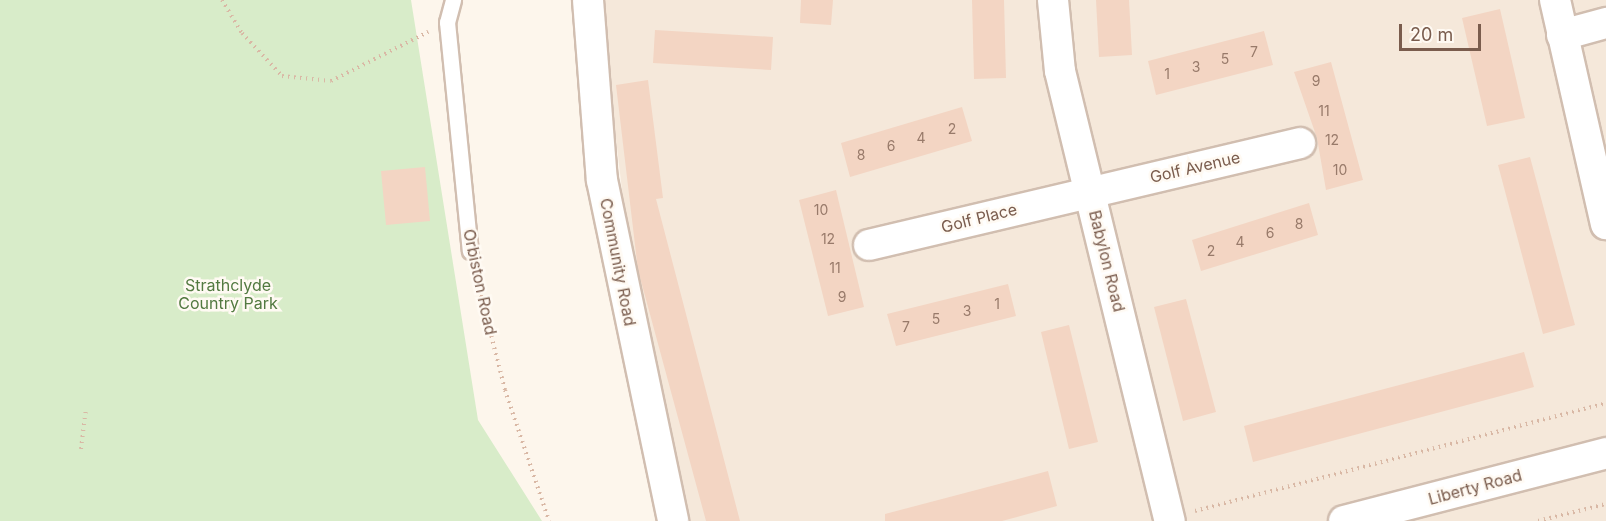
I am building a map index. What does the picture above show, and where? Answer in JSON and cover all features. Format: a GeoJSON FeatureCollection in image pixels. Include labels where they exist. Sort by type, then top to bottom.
{"type":"FeatureCollection","features":[{"type":"Feature","properties":{"kind":"street","name":"Community Road"},"geometry":{"type":"LineString","coordinates":[[588,0],[602,180],[673,521]]}},
{"type":"Feature","properties":{"kind":"street","name":"Babylon Road"},"geometry":{"type":"LineString","coordinates":[[1053,0],[1060,71],[1169,519]]}},
{"type":"Feature","properties":{"kind":"street"},"geometry":{"type":"LineString","coordinates":[[1555,0],[1606,224]]}},
{"type":"Feature","properties":{"kind":"street"},"geometry":{"type":"LineString","coordinates":[[1562,35],[1606,22]]}},
{"type":"Feature","properties":{"kind":"street","name":"Golf Avenue"},"geometry":{"type":"LineString","coordinates":[[1090,191],[1300,142]]}},
{"type":"Feature","properties":{"kind":"street","name":"Golf Place"},"geometry":{"type":"LineString","coordinates":[[869,245],[1090,191]]}},
{"type":"Feature","properties":{"kind":"street","name":"Liberty Road"},"geometry":{"type":"LineString","coordinates":[[1344,521],[1606,453]]}},
{"type":"Feature","properties":{"kind":"lane","name":"Orbiston Road"},"geometry":{"type":"LineString","coordinates":[[453,0],[447,22],[470,251]]}},
{"type":"Feature","properties":{"kind":"path"},"geometry":{"type":"LineString","coordinates":[[222,0],[242,33],[282,76],[331,81],[447,22]]}},
{"type":"Feature","properties":{"kind":"path","name":"Orbiston Road"},"geometry":{"type":"LineString","coordinates":[[470,251],[505,390],[549,521]]}},
{"type":"Feature","properties":{"kind":"path"},"geometry":{"type":"LineString","coordinates":[[1169,519],[1606,403]]}},
{"type":"Feature","properties":{"kind":"path"},"geometry":{"type":"LineString","coordinates":[[81,448],[86,411]]}},
{"type":"Feature","properties":{"kind":"path"},"geometry":{"type":"LineString","coordinates":[[1538,521],[1606,504]]}},
{"type":"Feature","properties":{"kind":"shaded area"},"geometry":{"type":"Polygon","coordinates":[[[600,0],[1606,0],[1606,521],[690,521],[636,311],[600,0]]]}},
{"type":"Feature","properties":{"kind":"green space","name":"Strathclyde Country Park"},"geometry":{"type":"Polygon","coordinates":[[[0,0],[411,0],[478,420],[542,521],[0,521],[0,0]]]}},
{"type":"Feature","properties":{"kind":"building"},"geometry":{"type":"Polygon","coordinates":[[[801,0],[833,0],[831,25],[800,23],[801,0]]]}},
{"type":"Feature","properties":{"kind":"building"},"geometry":{"type":"Polygon","coordinates":[[[972,0],[1004,0],[1006,78],[974,79],[972,0]]]}},
{"type":"Feature","properties":{"kind":"building"},"geometry":{"type":"Polygon","coordinates":[[[1096,0],[1129,0],[1132,55],[1099,57],[1096,0]]]}},
{"type":"Feature","properties":{"kind":"building"},"geometry":{"type":"Polygon","coordinates":[[[1500,9],[1525,118],[1487,126],[1462,18],[1500,9]]]}},
{"type":"Feature","properties":{"kind":"building"},"geometry":{"type":"Polygon","coordinates":[[[655,30],[773,37],[771,70],[653,63],[655,30]]]}},
{"type":"Feature","properties":{"kind":"building"},"geometry":{"type":"Polygon","coordinates":[[[1264,31],[1273,65],[1156,95],[1148,61],[1264,31]]]}},
{"type":"Feature","properties":{"kind":"building"},"geometry":{"type":"Polygon","coordinates":[[[1331,62],[1363,180],[1326,190],[1317,138],[1294,72],[1331,62]]]}},
{"type":"Feature","properties":{"kind":"building"},"geometry":{"type":"Polygon","coordinates":[[[648,80],[663,198],[656,199],[740,521],[706,521],[638,270],[616,85],[648,80]]]}},
{"type":"Feature","properties":{"kind":"building"},"geometry":{"type":"Polygon","coordinates":[[[962,107],[972,141],[850,177],[841,143],[962,107]]]}},
{"type":"Feature","properties":{"kind":"building"},"geometry":{"type":"Polygon","coordinates":[[[1530,157],[1575,325],[1543,334],[1498,165],[1530,157]]]}},
{"type":"Feature","properties":{"kind":"building"},"geometry":{"type":"Polygon","coordinates":[[[425,167],[430,221],[386,225],[381,171],[425,167]]]}},
{"type":"Feature","properties":{"kind":"building"},"geometry":{"type":"Polygon","coordinates":[[[836,190],[864,307],[828,316],[799,200],[836,190]]]}},
{"type":"Feature","properties":{"kind":"building"},"geometry":{"type":"Polygon","coordinates":[[[1309,203],[1318,235],[1201,271],[1192,240],[1309,203]]]}},
{"type":"Feature","properties":{"kind":"building"},"geometry":{"type":"Polygon","coordinates":[[[1008,284],[1016,316],[896,346],[887,314],[1008,284]]]}},
{"type":"Feature","properties":{"kind":"building"},"geometry":{"type":"Polygon","coordinates":[[[1186,299],[1216,412],[1183,421],[1154,307],[1186,299]]]}},
{"type":"Feature","properties":{"kind":"building"},"geometry":{"type":"Polygon","coordinates":[[[1069,325],[1098,442],[1069,449],[1041,332],[1069,325]]]}},
{"type":"Feature","properties":{"kind":"building"},"geometry":{"type":"Polygon","coordinates":[[[1524,352],[1534,387],[1253,462],[1244,426],[1524,352]]]}},
{"type":"Feature","properties":{"kind":"building"},"geometry":{"type":"Polygon","coordinates":[[[1048,471],[1057,506],[1002,521],[885,521],[885,514],[1048,471]]]}}]}
